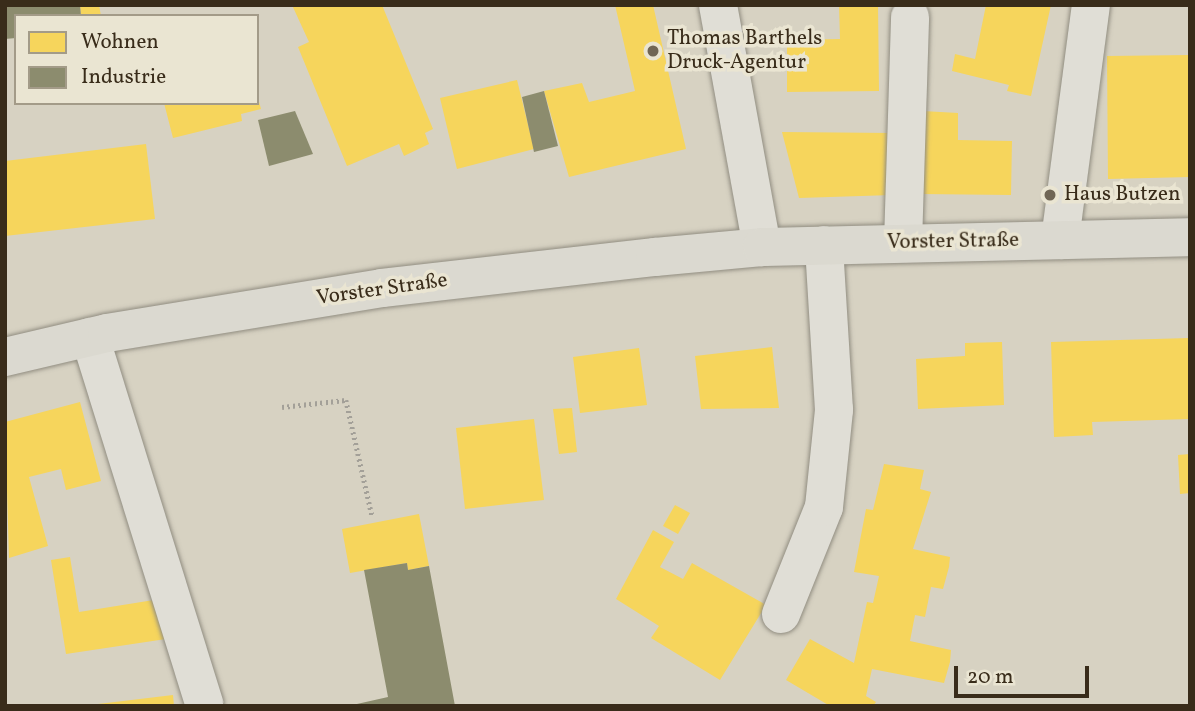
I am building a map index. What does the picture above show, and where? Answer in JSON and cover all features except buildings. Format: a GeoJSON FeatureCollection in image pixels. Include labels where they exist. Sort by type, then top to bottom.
{"type":"FeatureCollection","features":[{"type":"Feature","properties":{"kind":"main road","name":"Vorster Straße"},"geometry":{"type":"LineString","coordinates":[[5,357],[90,337],[382,288],[762,247],[1190,237]]}},
{"type":"Feature","properties":{"kind":"street"},"geometry":{"type":"LineString","coordinates":[[718,5],[762,247]]}},
{"type":"Feature","properties":{"kind":"street"},"geometry":{"type":"LineString","coordinates":[[1060,240],[1091,5]]}},
{"type":"Feature","properties":{"kind":"street"},"geometry":{"type":"LineString","coordinates":[[903,243],[910,18]]}},
{"type":"Feature","properties":{"kind":"street"},"geometry":{"type":"LineString","coordinates":[[781,614],[824,507],[834,410],[824,245]]}},
{"type":"Feature","properties":{"kind":"street"},"geometry":{"type":"LineString","coordinates":[[90,337],[204,705]]}},
{"type":"Feature","properties":{"kind":"path"},"geometry":{"type":"LineString","coordinates":[[282,407],[346,400],[372,515]]}},
{"type":"Feature","properties":{"kind":"place","name":"Thomas Barthels Druck-Agentur"},"geometry":{"type":"Point","coordinates":[653,51]}},
{"type":"Feature","properties":{"kind":"place","name":"Haus Butzen"},"geometry":{"type":"Point","coordinates":[1050,195]}}]}
